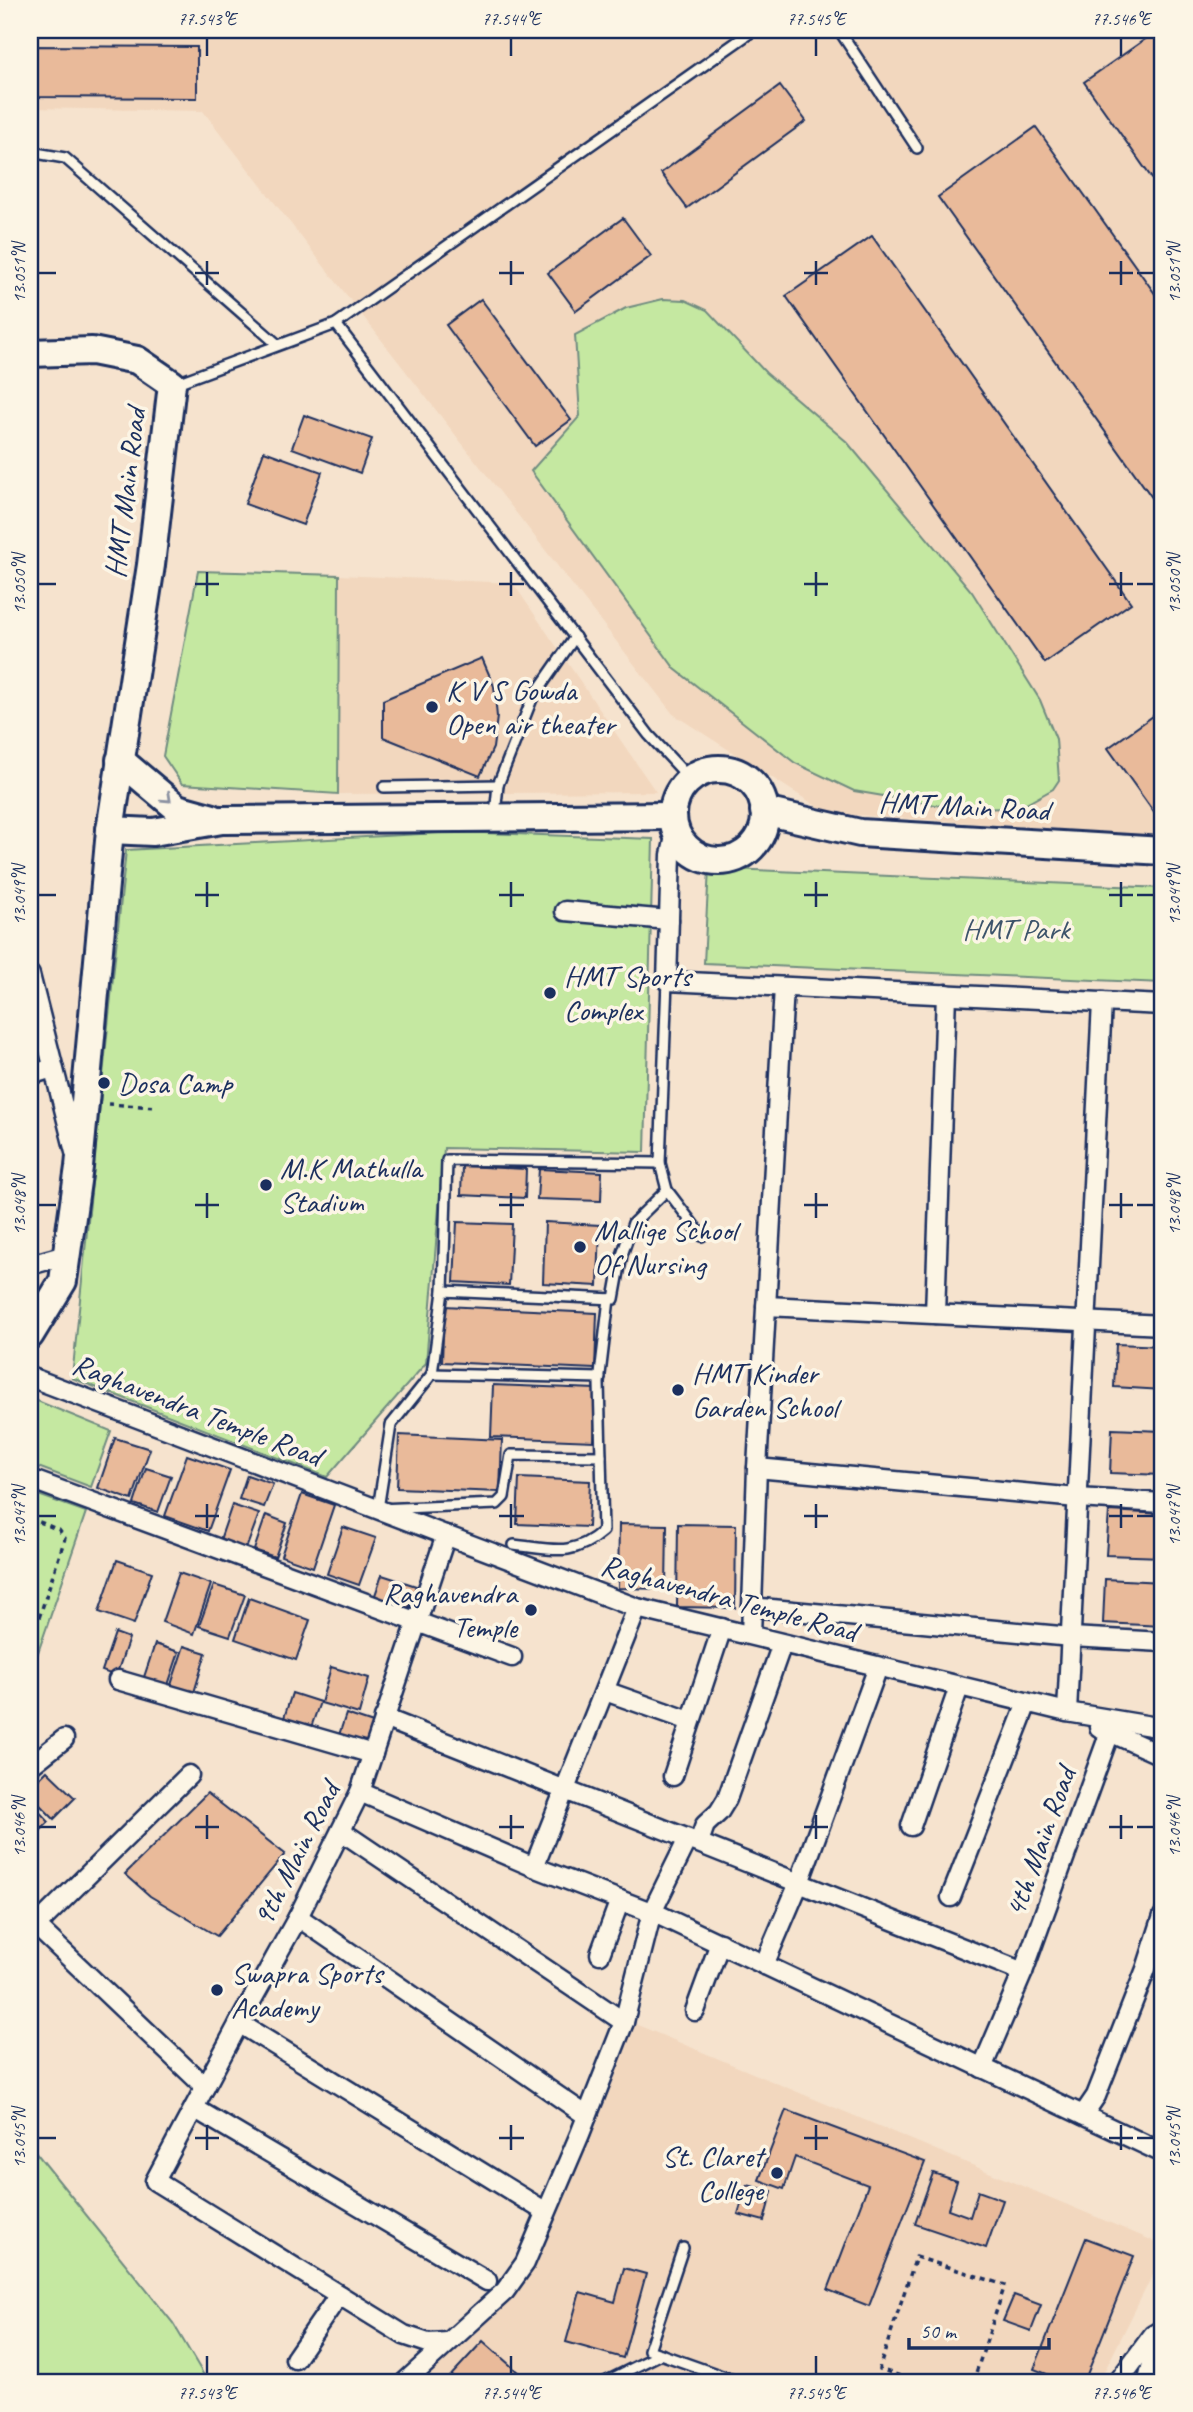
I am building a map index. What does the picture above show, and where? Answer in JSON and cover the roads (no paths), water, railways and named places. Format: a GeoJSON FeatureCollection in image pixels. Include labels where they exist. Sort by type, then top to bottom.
{"type":"FeatureCollection","features":[{"type":"Feature","properties":{"kind":"street","name":"HMT Main Road"},"geometry":{"type":"LineString","coordinates":[[30,353],[92,351],[115,355],[137,360],[172,384],[151,565],[110,830],[79,1167],[63,1282],[30,1335]]}},
{"type":"Feature","properties":{"kind":"street"},"geometry":{"type":"LineString","coordinates":[[120,760],[177,808],[222,820]]}},
{"type":"Feature","properties":{"kind":"street"},"geometry":{"type":"LineString","coordinates":[[675,824],[685,846],[698,856],[714,861],[730,860],[745,854],[757,843],[764,826],[764,801],[757,786],[730,770],[713,769],[690,779],[680,791],[675,824],[671,855],[667,981],[1163,1005]]}},
{"type":"Feature","properties":{"kind":"street","name":"HMT Main Road"},"geometry":{"type":"LineString","coordinates":[[764,811],[860,833],[1163,851]]}},
{"type":"Feature","properties":{"kind":"street"},"geometry":{"type":"LineString","coordinates":[[110,830],[153,832],[222,820],[495,817],[675,824]]}},
{"type":"Feature","properties":{"kind":"street"},"geometry":{"type":"LineString","coordinates":[[565,911],[669,920]]}},
{"type":"Feature","properties":{"kind":"street"},"geometry":{"type":"LineString","coordinates":[[30,975],[79,1167]]}},
{"type":"Feature","properties":{"kind":"street"},"geometry":{"type":"LineString","coordinates":[[751,1635],[757,1468],[784,987]]}},
{"type":"Feature","properties":{"kind":"street"},"geometry":{"type":"LineString","coordinates":[[935,1314],[947,994]]}},
{"type":"Feature","properties":{"kind":"street"},"geometry":{"type":"LineString","coordinates":[[1068,1713],[1102,1002]]}},
{"type":"Feature","properties":{"kind":"street"},"geometry":{"type":"LineString","coordinates":[[30,1075],[53,1068]]}},
{"type":"Feature","properties":{"kind":"street"},"geometry":{"type":"LineString","coordinates":[[30,1265],[66,1255]]}},
{"type":"Feature","properties":{"kind":"street"},"geometry":{"type":"LineString","coordinates":[[766,1306],[1163,1325]]}},
{"type":"Feature","properties":{"kind":"street","name":"Raghavendra Temple Road"},"geometry":{"type":"LineString","coordinates":[[30,1377],[637,1608],[1068,1713]]}},
{"type":"Feature","properties":{"kind":"street"},"geometry":{"type":"LineString","coordinates":[[757,1468],[1077,1498],[1163,1503]]}},
{"type":"Feature","properties":{"kind":"street"},"geometry":{"type":"LineString","coordinates":[[30,1479],[512,1657]]}},
{"type":"Feature","properties":{"kind":"street","name":"9th Main Road"},"geometry":{"type":"LineString","coordinates":[[339,2295],[155,2181],[298,1917],[360,1792],[446,1535]]}},
{"type":"Feature","properties":{"kind":"street"},"geometry":{"type":"LineString","coordinates":[[752,1607],[1071,1637],[1163,1642]]}},
{"type":"Feature","properties":{"kind":"street"},"geometry":{"type":"LineString","coordinates":[[534,1867],[637,1608]]}},
{"type":"Feature","properties":{"kind":"street"},"geometry":{"type":"LineString","coordinates":[[673,1776],[722,1628]]}},
{"type":"Feature","properties":{"kind":"street"},"geometry":{"type":"LineString","coordinates":[[405,2382],[505,2291],[525,2263],[624,2022],[652,1912],[693,1840],[719,1812],[727,1799],[782,1644]]}},
{"type":"Feature","properties":{"kind":"street"},"geometry":{"type":"LineString","coordinates":[[764,1965],[799,1883],[878,1667]]}},
{"type":"Feature","properties":{"kind":"street"},"geometry":{"type":"LineString","coordinates":[[118,1680],[373,1754]]}},
{"type":"Feature","properties":{"kind":"street"},"geometry":{"type":"LineString","coordinates":[[911,1826],[959,1687]]}},
{"type":"Feature","properties":{"kind":"street"},"geometry":{"type":"LineString","coordinates":[[605,1691],[690,1721]]}},
{"type":"Feature","properties":{"kind":"street"},"geometry":{"type":"LineString","coordinates":[[951,1897],[1027,1703]]}},
{"type":"Feature","properties":{"kind":"street"},"geometry":{"type":"LineString","coordinates":[[1068,1713],[1163,1728]]}},
{"type":"Feature","properties":{"kind":"street"},"geometry":{"type":"LineString","coordinates":[[1068,1713],[1163,1756]]}},
{"type":"Feature","properties":{"kind":"street"},"geometry":{"type":"LineString","coordinates":[[384,1718],[1023,1972]]}},
{"type":"Feature","properties":{"kind":"street","name":"4th Main Road"},"geometry":{"type":"LineString","coordinates":[[982,2068],[1023,1972],[1110,1732]]}},
{"type":"Feature","properties":{"kind":"street"},"geometry":{"type":"LineString","coordinates":[[30,1766],[64,1739]]}},
{"type":"Feature","properties":{"kind":"street"},"geometry":{"type":"LineString","coordinates":[[189,1775],[33,1923],[205,2087]]}},
{"type":"Feature","properties":{"kind":"street"},"geometry":{"type":"LineString","coordinates":[[360,1792],[534,1867],[652,1912],[1163,2153]]}},
{"type":"Feature","properties":{"kind":"street"},"geometry":{"type":"LineString","coordinates":[[341,1831],[624,2022]]}},
{"type":"Feature","properties":{"kind":"street"},"geometry":{"type":"LineString","coordinates":[[600,1954],[620,1900]]}},
{"type":"Feature","properties":{"kind":"street"},"geometry":{"type":"LineString","coordinates":[[1083,2115],[1096,2096],[1146,1969],[1163,1916]]}},
{"type":"Feature","properties":{"kind":"street"},"geometry":{"type":"LineString","coordinates":[[298,1917],[587,2116]]}},
{"type":"Feature","properties":{"kind":"street"},"geometry":{"type":"LineString","coordinates":[[695,2011],[720,1943]]}},
{"type":"Feature","properties":{"kind":"street"},"geometry":{"type":"LineString","coordinates":[[239,2023],[546,2213]]}},
{"type":"Feature","properties":{"kind":"street"},"geometry":{"type":"LineString","coordinates":[[194,2108],[487,2281]]}},
{"type":"Feature","properties":{"kind":"street"},"geometry":{"type":"LineString","coordinates":[[295,2359],[339,2295],[404,2335],[428,2343],[448,2342]]}},
{"type":"Feature","properties":{"kind":"street"},"geometry":{"type":"LineString","coordinates":[[1118,2382],[1153,2335],[1163,2329]]}},
{"type":"Feature","properties":{"kind":"street"},"geometry":{"type":"LineString","coordinates":[[1148,2381],[1154,2356],[1163,2341]]}},
{"type":"Feature","properties":{"kind":"lane"},"geometry":{"type":"LineString","coordinates":[[172,384],[336,324],[754,30]]}},
{"type":"Feature","properties":{"kind":"lane"},"geometry":{"type":"LineString","coordinates":[[839,30],[917,148]]}},
{"type":"Feature","properties":{"kind":"lane"},"geometry":{"type":"LineString","coordinates":[[30,152],[65,158],[277,344]]}},
{"type":"Feature","properties":{"kind":"lane"},"geometry":{"type":"LineString","coordinates":[[336,324],[649,735],[690,779]]}},
{"type":"Feature","properties":{"kind":"lane"},"geometry":{"type":"LineString","coordinates":[[495,817],[498,785],[532,699],[575,637]]}},
{"type":"Feature","properties":{"kind":"lane"},"geometry":{"type":"LineString","coordinates":[[384,787],[498,785]]}},
{"type":"Feature","properties":{"kind":"lane"},"geometry":{"type":"LineString","coordinates":[[667,981],[660,1163],[667,1190],[702,1236]]}},
{"type":"Feature","properties":{"kind":"lane"},"geometry":{"type":"LineString","coordinates":[[601,1456],[512,1455],[505,1497],[497,1504],[378,1509],[391,1425],[432,1374],[443,1292],[447,1160],[660,1163]]}},
{"type":"Feature","properties":{"kind":"lane"},"geometry":{"type":"LineString","coordinates":[[443,1292],[614,1299],[622,1255],[633,1223],[667,1190]]}},
{"type":"Feature","properties":{"kind":"lane"},"geometry":{"type":"LineString","coordinates":[[514,1545],[574,1550],[588,1544],[603,1531],[600,1378],[609,1299]]}},
{"type":"Feature","properties":{"kind":"lane"},"geometry":{"type":"LineString","coordinates":[[432,1374],[600,1378]]}},
{"type":"Feature","properties":{"kind":"lane"},"geometry":{"type":"LineString","coordinates":[[683,2248],[649,2350],[739,2382]]}},
{"type":"Feature","properties":{"kind":"lane"},"geometry":{"type":"LineString","coordinates":[[606,2382],[661,2354]]}},
{"type":"Feature","properties":{"kind":"place","name":"K V S Gowda Open air theater"},"geometry":{"type":"Point","coordinates":[432,707]}},
{"type":"Feature","properties":{"kind":"place","name":"HMT Sports Complex"},"geometry":{"type":"Point","coordinates":[550,993]}},
{"type":"Feature","properties":{"kind":"place","name":"Dosa Camp"},"geometry":{"type":"Point","coordinates":[104,1083]}},
{"type":"Feature","properties":{"kind":"place","name":"M.K Mathulla Stadium"},"geometry":{"type":"Point","coordinates":[266,1185]}},
{"type":"Feature","properties":{"kind":"place","name":"Mallige School Of Nursing"},"geometry":{"type":"Point","coordinates":[580,1247]}},
{"type":"Feature","properties":{"kind":"place","name":"HMT Kinder Garden School"},"geometry":{"type":"Point","coordinates":[678,1390]}},
{"type":"Feature","properties":{"kind":"place","name":"Raghavendra Temple"},"geometry":{"type":"Point","coordinates":[531,1610]}},
{"type":"Feature","properties":{"kind":"place","name":"Swapra Sports Academy"},"geometry":{"type":"Point","coordinates":[217,1990]}},
{"type":"Feature","properties":{"kind":"place","name":"St. Claret College"},"geometry":{"type":"Point","coordinates":[777,2173]}},
{"type":"Feature","properties":{"kind":"park label","name":"HMT Park"},"geometry":{"type":"Point","coordinates":[1016,929]}}]}
